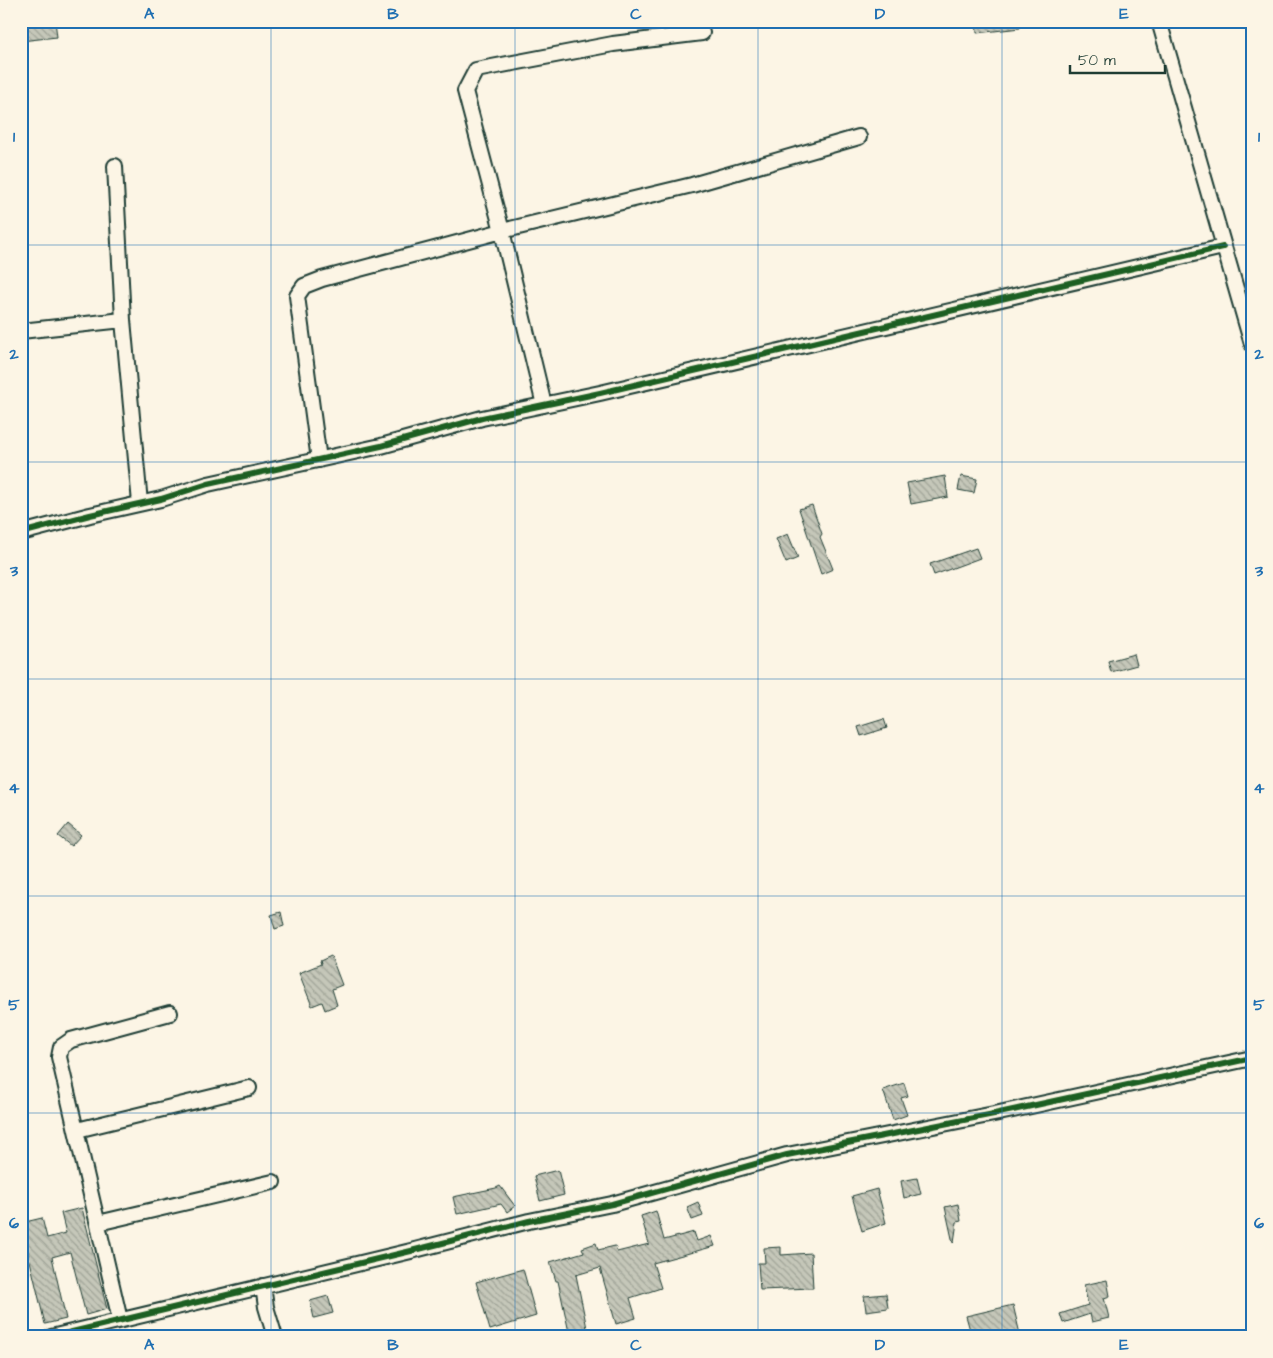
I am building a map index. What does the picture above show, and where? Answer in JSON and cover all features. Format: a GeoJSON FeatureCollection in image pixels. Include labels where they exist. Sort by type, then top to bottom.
{"type":"FeatureCollection","features":[{"type":"Feature","properties":{"kind":"street"},"geometry":{"type":"LineString","coordinates":[[1159,21],[1252,344]]}},
{"type":"Feature","properties":{"kind":"street"},"geometry":{"type":"LineString","coordinates":[[544,405],[502,231],[465,91],[476,70],[613,44],[702,33]]}},
{"type":"Feature","properties":{"kind":"street"},"geometry":{"type":"LineString","coordinates":[[319,460],[297,296],[304,286],[322,279],[502,231],[692,185],[859,137]]}},
{"type":"Feature","properties":{"kind":"street"},"geometry":{"type":"LineString","coordinates":[[115,166],[124,320],[140,504]]}},
{"type":"Feature","properties":{"kind":"street"},"geometry":{"type":"LineString","coordinates":[[21,533],[140,504],[208,484],[381,446],[482,418],[1223,246]]}},
{"type":"Feature","properties":{"kind":"street"},"geometry":{"type":"LineString","coordinates":[[21,331],[124,320]]}},
{"type":"Feature","properties":{"kind":"street"},"geometry":{"type":"LineString","coordinates":[[120,1320],[60,1057],[61,1047],[70,1040],[170,1013]]}},
{"type":"Feature","properties":{"kind":"street"},"geometry":{"type":"LineString","coordinates":[[51,1337],[529,1221],[612,1204],[786,1155],[999,1113],[1252,1058]]}},
{"type":"Feature","properties":{"kind":"street"},"geometry":{"type":"LineString","coordinates":[[76,1130],[250,1088]]}},
{"type":"Feature","properties":{"kind":"street"},"geometry":{"type":"LineString","coordinates":[[98,1223],[273,1182]]}},
{"type":"Feature","properties":{"kind":"street"},"geometry":{"type":"LineString","coordinates":[[263,1286],[266,1307],[275,1337]]}},
{"type":"Feature","properties":{"kind":"building"},"geometry":{"type":"Polygon","coordinates":[[[55,21],[57,37],[21,41],[21,24],[55,21]]]}},
{"type":"Feature","properties":{"kind":"building"},"geometry":{"type":"Polygon","coordinates":[[[976,21],[1020,21],[1020,28],[977,33],[976,21]]]}},
{"type":"Feature","properties":{"kind":"building"},"geometry":{"type":"Polygon","coordinates":[[[945,476],[948,497],[911,504],[907,483],[945,476]]]}},
{"type":"Feature","properties":{"kind":"building"},"geometry":{"type":"Polygon","coordinates":[[[961,476],[977,479],[974,493],[958,490],[961,476]]]}},
{"type":"Feature","properties":{"kind":"building"},"geometry":{"type":"Polygon","coordinates":[[[812,505],[822,534],[820,537],[833,569],[821,574],[799,509],[812,505]]]}},
{"type":"Feature","properties":{"kind":"building"},"geometry":{"type":"Polygon","coordinates":[[[788,534],[798,558],[786,563],[776,539],[788,534]]]}},
{"type":"Feature","properties":{"kind":"building"},"geometry":{"type":"Polygon","coordinates":[[[976,548],[980,558],[934,575],[930,564],[976,548]]]}},
{"type":"Feature","properties":{"kind":"building"},"geometry":{"type":"Polygon","coordinates":[[[1134,654],[1137,665],[1111,672],[1108,661],[1134,654]]]}},
{"type":"Feature","properties":{"kind":"building"},"geometry":{"type":"Polygon","coordinates":[[[884,719],[887,728],[861,736],[858,727],[884,719]]]}},
{"type":"Feature","properties":{"kind":"building"},"geometry":{"type":"Polygon","coordinates":[[[68,824],[81,835],[71,846],[58,836],[68,824]]]}},
{"type":"Feature","properties":{"kind":"building"},"geometry":{"type":"Polygon","coordinates":[[[281,912],[284,926],[275,929],[271,915],[281,912]]]}},
{"type":"Feature","properties":{"kind":"building"},"geometry":{"type":"Polygon","coordinates":[[[331,956],[342,985],[332,989],[337,1005],[325,1010],[322,1002],[312,1006],[299,973],[321,964],[320,961],[331,956]]]}},
{"type":"Feature","properties":{"kind":"building"},"geometry":{"type":"Polygon","coordinates":[[[904,1083],[908,1096],[901,1098],[907,1115],[893,1120],[883,1090],[904,1083]]]}},
{"type":"Feature","properties":{"kind":"building"},"geometry":{"type":"Polygon","coordinates":[[[558,1170],[564,1195],[540,1201],[534,1176],[558,1170]]]}},
{"type":"Feature","properties":{"kind":"building"},"geometry":{"type":"Polygon","coordinates":[[[917,1178],[921,1194],[904,1198],[901,1181],[917,1178]]]}},
{"type":"Feature","properties":{"kind":"building"},"geometry":{"type":"Polygon","coordinates":[[[500,1186],[515,1206],[507,1212],[501,1204],[457,1214],[453,1197],[500,1186]]]}},
{"type":"Feature","properties":{"kind":"building"},"geometry":{"type":"Polygon","coordinates":[[[877,1189],[886,1223],[862,1231],[852,1196],[877,1189]]]}},
{"type":"Feature","properties":{"kind":"building"},"geometry":{"type":"Polygon","coordinates":[[[698,1202],[703,1216],[692,1220],[687,1207],[698,1202]]]}},
{"type":"Feature","properties":{"kind":"building"},"geometry":{"type":"Polygon","coordinates":[[[958,1204],[961,1221],[957,1222],[953,1243],[945,1207],[958,1204]]]}},
{"type":"Feature","properties":{"kind":"building"},"geometry":{"type":"Polygon","coordinates":[[[82,1208],[107,1309],[86,1315],[70,1252],[52,1257],[66,1319],[45,1324],[21,1223],[42,1218],[47,1238],[66,1233],[61,1213],[82,1208]]]}},
{"type":"Feature","properties":{"kind":"building"},"geometry":{"type":"Polygon","coordinates":[[[656,1211],[664,1240],[694,1232],[697,1241],[711,1236],[715,1246],[653,1263],[661,1288],[630,1298],[636,1318],[616,1324],[600,1268],[576,1275],[588,1333],[570,1337],[558,1281],[556,1281],[550,1262],[584,1252],[582,1248],[596,1243],[598,1250],[615,1246],[617,1252],[649,1244],[641,1216],[656,1211]]]}},
{"type":"Feature","properties":{"kind":"building"},"geometry":{"type":"Polygon","coordinates":[[[781,1247],[781,1255],[811,1253],[813,1288],[760,1290],[758,1263],[765,1263],[764,1248],[781,1247]]]}},
{"type":"Feature","properties":{"kind":"building"},"geometry":{"type":"Polygon","coordinates":[[[523,1269],[536,1316],[490,1330],[476,1282],[523,1269]]]}},
{"type":"Feature","properties":{"kind":"building"},"geometry":{"type":"Polygon","coordinates":[[[1107,1280],[1110,1296],[1104,1298],[1109,1318],[1092,1322],[1090,1314],[1063,1323],[1060,1314],[1088,1305],[1084,1285],[1107,1280]]]}},
{"type":"Feature","properties":{"kind":"building"},"geometry":{"type":"Polygon","coordinates":[[[886,1294],[888,1308],[866,1311],[864,1296],[886,1294]]]}},
{"type":"Feature","properties":{"kind":"building"},"geometry":{"type":"Polygon","coordinates":[[[328,1296],[333,1313],[314,1318],[310,1301],[328,1296]]]}},
{"type":"Feature","properties":{"kind":"building"},"geometry":{"type":"Polygon","coordinates":[[[1013,1305],[1020,1334],[1008,1337],[972,1337],[966,1316],[1013,1305]]]}},
{"type":"Feature","properties":{"kind":"cycle path"},"geometry":{"type":"LineString","coordinates":[[21,533],[161,499],[208,484],[381,446],[482,418],[600,393],[1223,247]]}},
{"type":"Feature","properties":{"kind":"cycle path"},"geometry":{"type":"LineString","coordinates":[[51,1337],[529,1221],[612,1204],[787,1155],[999,1113],[1252,1058]]}}]}
